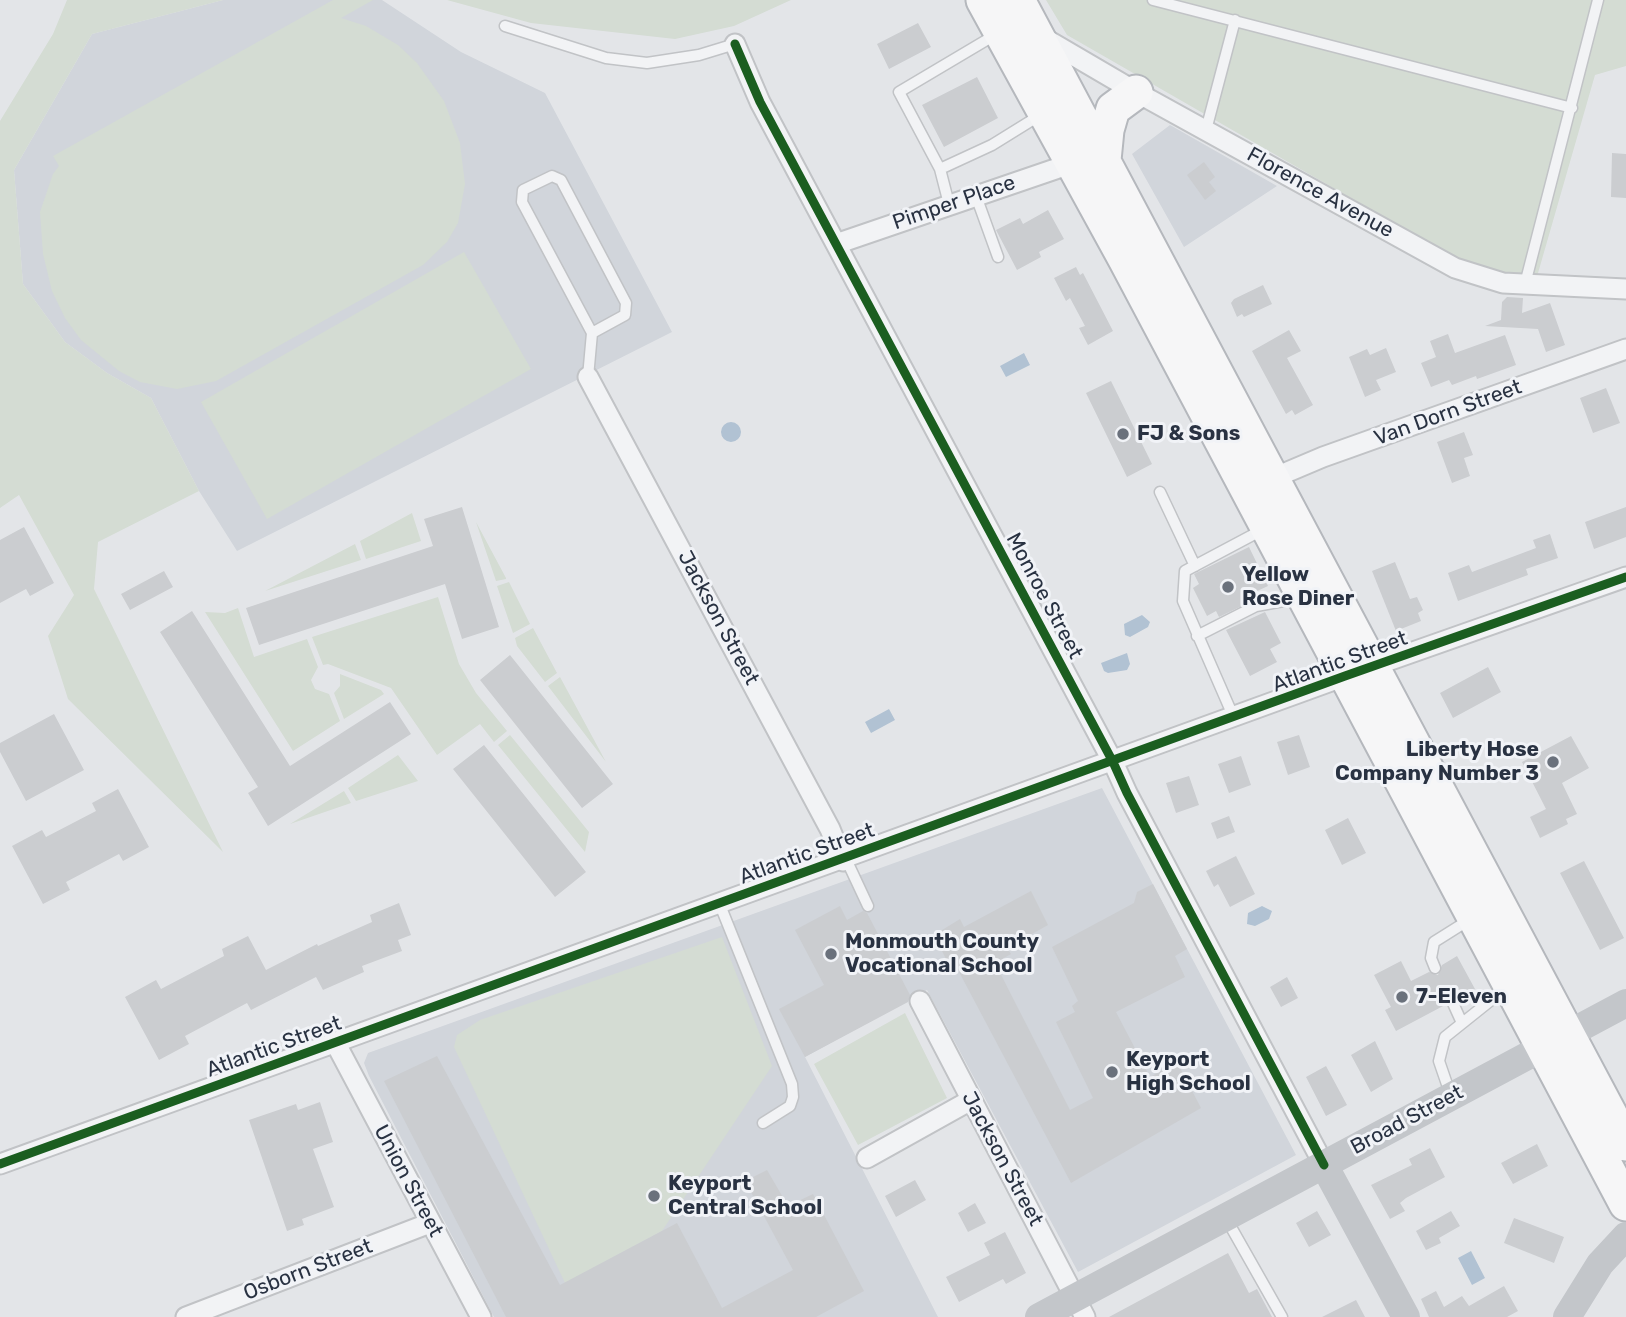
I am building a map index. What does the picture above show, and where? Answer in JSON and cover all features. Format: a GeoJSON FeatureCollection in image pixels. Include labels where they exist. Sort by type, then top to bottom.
{"type":"FeatureCollection","features":[{"type":"Feature","properties":{"kind":"highway"},"geometry":{"type":"LineString","coordinates":[[983,0],[1045,112],[1088,162],[1271,480],[1473,917],[1509,985],[1554,1041],[1626,1144]]}},
{"type":"Feature","properties":{"kind":"highway"},"geometry":{"type":"LineString","coordinates":[[1018,0],[1035,32],[1088,162],[1266,528],[1303,598],[1359,673],[1554,1041],[1626,1204]]}},
{"type":"Feature","properties":{"kind":"highway"},"geometry":{"type":"LineString","coordinates":[[1088,162],[1107,130],[1113,110],[1136,92]]}},
{"type":"Feature","properties":{"kind":"main road","name":"Broad Street"},"geometry":{"type":"LineString","coordinates":[[1039,1317],[1080,1308],[1225,1218],[1626,1003]]}},
{"type":"Feature","properties":{"kind":"main road","name":"Monroe Street"},"geometry":{"type":"LineString","coordinates":[[1324,1165],[1406,1317]]}},
{"type":"Feature","properties":{"kind":"main road"},"geometry":{"type":"LineString","coordinates":[[1567,1317],[1600,1264],[1626,1236]]}},
{"type":"Feature","properties":{"kind":"street","name":"Florence Avenue"},"geometry":{"type":"LineString","coordinates":[[1035,32],[1136,92],[1455,268],[1503,283],[1626,289]]}},
{"type":"Feature","properties":{"kind":"street","name":"Monroe Street"},"geometry":{"type":"LineString","coordinates":[[735,44],[760,102],[1113,762],[1126,793],[1324,1165]]}},
{"type":"Feature","properties":{"kind":"street","name":"Pimper Place"},"geometry":{"type":"LineString","coordinates":[[836,244],[949,204],[1088,162]]}},
{"type":"Feature","properties":{"kind":"street","name":"Van Dorn Street"},"geometry":{"type":"LineString","coordinates":[[1271,480],[1323,457],[1626,349]]}},
{"type":"Feature","properties":{"kind":"street","name":"Jackson Street"},"geometry":{"type":"LineString","coordinates":[[588,377],[845,860]]}},
{"type":"Feature","properties":{"kind":"street","name":"Atlantic Street"},"geometry":{"type":"LineString","coordinates":[[0,1164],[1626,578]]}},
{"type":"Feature","properties":{"kind":"street","name":"Jackson Street"},"geometry":{"type":"LineString","coordinates":[[919,1001],[1080,1308]]}},
{"type":"Feature","properties":{"kind":"street","name":"Union Street"},"geometry":{"type":"LineString","coordinates":[[336,1044],[481,1317]]}},
{"type":"Feature","properties":{"kind":"street"},"geometry":{"type":"LineString","coordinates":[[867,1158],[971,1100]]}},
{"type":"Feature","properties":{"kind":"street","name":"Osborn Street"},"geometry":{"type":"LineString","coordinates":[[186,1317],[430,1223]]}},
{"type":"Feature","properties":{"kind":"lane"},"geometry":{"type":"LineString","coordinates":[[1153,0],[1572,108]]}},
{"type":"Feature","properties":{"kind":"lane"},"geometry":{"type":"LineString","coordinates":[[1525,284],[1598,0]]}},
{"type":"Feature","properties":{"kind":"lane"},"geometry":{"type":"LineString","coordinates":[[1206,130],[1235,20]]}},
{"type":"Feature","properties":{"kind":"lane"},"geometry":{"type":"LineString","coordinates":[[505,26],[606,58],[647,63],[699,55],[735,44]]}},
{"type":"Feature","properties":{"kind":"lane"},"geometry":{"type":"LineString","coordinates":[[949,204],[940,169],[899,92],[1001,32]]}},
{"type":"Feature","properties":{"kind":"lane"},"geometry":{"type":"LineString","coordinates":[[940,169],[992,145],[1045,112]]}},
{"type":"Feature","properties":{"kind":"lane"},"geometry":{"type":"LineString","coordinates":[[588,377],[592,333],[522,202],[523,190],[552,176],[561,180],[626,303],[625,315],[592,333]]}},
{"type":"Feature","properties":{"kind":"lane"},"geometry":{"type":"LineString","coordinates":[[976,196],[998,257]]}},
{"type":"Feature","properties":{"kind":"lane"},"geometry":{"type":"LineString","coordinates":[[1160,492],[1195,566]]}},
{"type":"Feature","properties":{"kind":"lane"},"geometry":{"type":"LineString","coordinates":[[1234,718],[1183,601],[1185,571],[1266,528]]}},
{"type":"Feature","properties":{"kind":"lane"},"geometry":{"type":"LineString","coordinates":[[1196,636],[1256,607],[1303,598]]}},
{"type":"Feature","properties":{"kind":"lane"},"geometry":{"type":"LineString","coordinates":[[845,860],[868,906]]}},
{"type":"Feature","properties":{"kind":"lane"},"geometry":{"type":"LineString","coordinates":[[720,905],[792,1084],[793,1097],[790,1107],[763,1123]]}},
{"type":"Feature","properties":{"kind":"lane"},"geometry":{"type":"LineString","coordinates":[[1435,968],[1430,958],[1434,942],[1473,917]]}},
{"type":"Feature","properties":{"kind":"lane"},"geometry":{"type":"LineString","coordinates":[[1451,1097],[1439,1061],[1445,1037],[1509,985]]}},
{"type":"Feature","properties":{"kind":"lane"},"geometry":{"type":"LineString","coordinates":[[1452,1001],[1462,1023]]}},
{"type":"Feature","properties":{"kind":"lane"},"geometry":{"type":"LineString","coordinates":[[1225,1218],[1282,1317]]}},
{"type":"Feature","properties":{"kind":"shaded area"},"geometry":{"type":"Polygon","coordinates":[[[67,0],[223,0],[92,34],[14,170],[23,284],[65,342],[107,373],[151,398],[199,491],[98,542],[94,589],[223,852],[68,699],[48,636],[74,595],[19,495],[0,508],[0,121],[53,34],[67,0]]]}},
{"type":"Feature","properties":{"kind":"shaded area"},"geometry":{"type":"Polygon","coordinates":[[[223,0],[382,0],[461,52],[545,93],[672,332],[237,551],[199,491],[151,398],[107,373],[65,342],[23,284],[14,170],[92,34],[223,0]]]}},
{"type":"Feature","properties":{"kind":"shaded area"},"geometry":{"type":"Polygon","coordinates":[[[333,0],[373,0],[341,18],[366,26],[398,45],[417,63],[444,101],[460,143],[465,184],[458,223],[447,242],[423,265],[216,381],[177,389],[140,382],[119,371],[81,340],[65,318],[52,291],[43,254],[40,212],[53,174],[59,166],[53,156],[333,0]]]}},
{"type":"Feature","properties":{"kind":"shaded area"},"geometry":{"type":"Polygon","coordinates":[[[447,0],[791,0],[734,26],[675,39],[531,23],[447,0]]]}},
{"type":"Feature","properties":{"kind":"shaded area"},"geometry":{"type":"Polygon","coordinates":[[[1046,0],[1626,0],[1626,66],[1595,75],[1534,287],[1497,282],[1067,35],[1046,0]]]}},
{"type":"Feature","properties":{"kind":"shaded area"},"geometry":{"type":"Polygon","coordinates":[[[1170,125],[1277,186],[1184,247],[1132,154],[1170,125]]]}},
{"type":"Feature","properties":{"kind":"shaded area"},"geometry":{"type":"Polygon","coordinates":[[[464,252],[531,369],[267,519],[201,402],[464,252]]]}},
{"type":"Feature","properties":{"kind":"shaded area"},"geometry":{"type":"Polygon","coordinates":[[[412,513],[421,541],[366,559],[360,541],[412,513]]]}},
{"type":"Feature","properties":{"kind":"shaded area"},"geometry":{"type":"Polygon","coordinates":[[[476,522],[506,578],[506,579],[496,581],[476,522]]]}},
{"type":"Feature","properties":{"kind":"shaded area"},"geometry":{"type":"Polygon","coordinates":[[[355,544],[361,560],[265,591],[355,544]]]}},
{"type":"Feature","properties":{"kind":"shaded area"},"geometry":{"type":"Polygon","coordinates":[[[509,582],[530,624],[513,633],[497,586],[509,582]]]}},
{"type":"Feature","properties":{"kind":"shaded area"},"geometry":{"type":"Polygon","coordinates":[[[438,597],[459,664],[476,693],[507,731],[494,742],[480,724],[437,755],[391,688],[328,664],[323,665],[312,637],[438,597]]]}},
{"type":"Feature","properties":{"kind":"shaded area"},"geometry":{"type":"Polygon","coordinates":[[[238,608],[254,657],[307,639],[318,667],[311,680],[315,689],[329,694],[340,721],[293,751],[205,612],[225,613],[238,608]]]}},
{"type":"Feature","properties":{"kind":"shaded area"},"geometry":{"type":"Polygon","coordinates":[[[533,628],[557,673],[545,682],[517,646],[515,638],[533,628]]]}},
{"type":"Feature","properties":{"kind":"shaded area"},"geometry":{"type":"Polygon","coordinates":[[[340,674],[381,690],[384,694],[344,719],[334,693],[340,686],[340,674]]]}},
{"type":"Feature","properties":{"kind":"shaded area"},"geometry":{"type":"Polygon","coordinates":[[[560,677],[606,762],[548,686],[560,677]]]}},
{"type":"Feature","properties":{"kind":"shaded area"},"geometry":{"type":"Polygon","coordinates":[[[510,735],[589,832],[585,852],[498,745],[510,735]]]}},
{"type":"Feature","properties":{"kind":"shaded area"},"geometry":{"type":"Polygon","coordinates":[[[398,755],[418,781],[356,801],[348,788],[398,755]]]}},
{"type":"Feature","properties":{"kind":"shaded area"},"geometry":{"type":"Polygon","coordinates":[[[1102,788],[1296,1155],[1078,1272],[927,990],[805,1057],[938,1317],[494,1317],[369,1076],[364,1063],[368,1053],[1102,788]]]}},
{"type":"Feature","properties":{"kind":"shaded area"},"geometry":{"type":"Polygon","coordinates":[[[344,791],[351,803],[290,824],[344,791]]]}},
{"type":"Feature","properties":{"kind":"shaded area"},"geometry":{"type":"Polygon","coordinates":[[[722,937],[772,1066],[662,1231],[565,1283],[454,1047],[457,1035],[480,1020],[722,937]]]}},
{"type":"Feature","properties":{"kind":"shaded area"},"geometry":{"type":"Polygon","coordinates":[[[905,1013],[947,1098],[858,1145],[814,1064],[905,1013]]]}},
{"type":"Feature","properties":{"kind":"water"},"geometry":{"type":"Polygon","coordinates":[[[1024,353],[1030,365],[1006,377],[1000,366],[1024,353]]]}},
{"type":"Feature","properties":{"kind":"water"},"geometry":{"type":"Polygon","coordinates":[[[731,422],[738,425],[741,432],[738,439],[731,442],[724,439],[721,432],[724,425],[731,422]]]}},
{"type":"Feature","properties":{"kind":"water"},"geometry":{"type":"Polygon","coordinates":[[[1142,615],[1150,622],[1148,627],[1130,637],[1125,635],[1124,624],[1142,615]]]}},
{"type":"Feature","properties":{"kind":"water"},"geometry":{"type":"Polygon","coordinates":[[[1127,653],[1130,664],[1127,670],[1108,673],[1104,671],[1101,663],[1127,653]]]}},
{"type":"Feature","properties":{"kind":"water"},"geometry":{"type":"Polygon","coordinates":[[[889,709],[895,720],[871,733],[865,722],[889,709]]]}},
{"type":"Feature","properties":{"kind":"water"},"geometry":{"type":"Polygon","coordinates":[[[1262,906],[1272,911],[1269,919],[1255,926],[1247,924],[1248,913],[1262,906]]]}},
{"type":"Feature","properties":{"kind":"water"},"geometry":{"type":"Polygon","coordinates":[[[1471,1251],[1485,1278],[1472,1285],[1458,1258],[1471,1251]]]}},
{"type":"Feature","properties":{"kind":"building"},"geometry":{"type":"Polygon","coordinates":[[[918,23],[931,47],[889,69],[877,44],[918,23]]]}},
{"type":"Feature","properties":{"kind":"building"},"geometry":{"type":"Polygon","coordinates":[[[977,77],[998,118],[944,147],[922,105],[977,77]]]}},
{"type":"Feature","properties":{"kind":"building"},"geometry":{"type":"Polygon","coordinates":[[[1612,153],[1626,154],[1626,198],[1611,197],[1612,153]]]}},
{"type":"Feature","properties":{"kind":"building"},"geometry":{"type":"Polygon","coordinates":[[[1204,162],[1215,177],[1209,182],[1216,191],[1205,200],[1187,175],[1204,162]]]}},
{"type":"Feature","properties":{"kind":"building"},"geometry":{"type":"Polygon","coordinates":[[[1048,210],[1064,239],[1039,252],[1041,257],[1017,270],[996,230],[1020,218],[1023,224],[1048,210]]]}},
{"type":"Feature","properties":{"kind":"building"},"geometry":{"type":"Polygon","coordinates":[[[1076,267],[1080,275],[1083,273],[1113,331],[1088,345],[1079,328],[1085,326],[1070,298],[1066,301],[1054,278],[1076,267]]]}},
{"type":"Feature","properties":{"kind":"building"},"geometry":{"type":"Polygon","coordinates":[[[1263,285],[1272,304],[1244,317],[1242,314],[1237,317],[1231,303],[1234,299],[1263,285]]]}},
{"type":"Feature","properties":{"kind":"building"},"geometry":{"type":"Polygon","coordinates":[[[1507,297],[1523,298],[1522,313],[1550,303],[1565,345],[1546,352],[1538,329],[1485,326],[1501,320],[1502,302],[1507,297]]]}},
{"type":"Feature","properties":{"kind":"building"},"geometry":{"type":"Polygon","coordinates":[[[1289,330],[1301,351],[1287,358],[1313,405],[1295,415],[1292,410],[1286,414],[1252,351],[1289,330]]]}},
{"type":"Feature","properties":{"kind":"building"},"geometry":{"type":"Polygon","coordinates":[[[1448,334],[1455,353],[1505,335],[1516,365],[1477,379],[1476,376],[1452,385],[1449,380],[1431,387],[1421,363],[1436,357],[1430,341],[1448,334]]]}},
{"type":"Feature","properties":{"kind":"building"},"geometry":{"type":"Polygon","coordinates":[[[1386,348],[1396,372],[1376,380],[1381,390],[1365,397],[1349,357],[1367,349],[1370,355],[1386,348]]]}},
{"type":"Feature","properties":{"kind":"building"},"geometry":{"type":"Polygon","coordinates":[[[1111,381],[1152,464],[1127,477],[1086,393],[1111,381]]]}},
{"type":"Feature","properties":{"kind":"building"},"geometry":{"type":"Polygon","coordinates":[[[1606,388],[1620,423],[1593,433],[1580,398],[1606,388]]]}},
{"type":"Feature","properties":{"kind":"building"},"geometry":{"type":"Polygon","coordinates":[[[1464,432],[1473,455],[1464,458],[1470,476],[1452,483],[1437,442],[1464,432]]]}},
{"type":"Feature","properties":{"kind":"building"},"geometry":{"type":"Polygon","coordinates":[[[462,507],[499,627],[462,639],[445,584],[259,645],[246,608],[433,546],[424,519],[462,507]]]}},
{"type":"Feature","properties":{"kind":"building"},"geometry":{"type":"Polygon","coordinates":[[[1626,507],[1626,537],[1594,549],[1585,522],[1626,507]]]}},
{"type":"Feature","properties":{"kind":"building"},"geometry":{"type":"Polygon","coordinates":[[[24,527],[54,583],[30,596],[26,589],[0,603],[0,540],[24,527]]]}},
{"type":"Feature","properties":{"kind":"building"},"geometry":{"type":"Polygon","coordinates":[[[1550,534],[1558,558],[1526,569],[1528,575],[1458,601],[1448,573],[1469,565],[1472,572],[1536,548],[1533,540],[1550,534]]]}},
{"type":"Feature","properties":{"kind":"building"},"geometry":{"type":"Polygon","coordinates":[[[1249,547],[1268,586],[1255,592],[1258,598],[1219,617],[1216,611],[1207,616],[1193,588],[1199,584],[1194,574],[1249,547]]]}},
{"type":"Feature","properties":{"kind":"building"},"geometry":{"type":"Polygon","coordinates":[[[1395,562],[1410,599],[1417,597],[1423,610],[1418,613],[1421,621],[1396,631],[1372,571],[1395,562]]]}},
{"type":"Feature","properties":{"kind":"building"},"geometry":{"type":"Polygon","coordinates":[[[164,571],[173,587],[130,610],[121,594],[164,571]]]}},
{"type":"Feature","properties":{"kind":"building"},"geometry":{"type":"Polygon","coordinates":[[[192,611],[290,766],[390,702],[411,734],[268,826],[248,793],[258,787],[160,632],[192,611]]]}},
{"type":"Feature","properties":{"kind":"building"},"geometry":{"type":"Polygon","coordinates":[[[1265,612],[1281,643],[1270,649],[1277,662],[1250,676],[1226,630],[1265,612]]]}},
{"type":"Feature","properties":{"kind":"building"},"geometry":{"type":"Polygon","coordinates":[[[510,655],[613,784],[582,808],[480,680],[510,655]]]}},
{"type":"Feature","properties":{"kind":"building"},"geometry":{"type":"Polygon","coordinates":[[[1488,667],[1501,692],[1453,718],[1440,693],[1488,667]]]}},
{"type":"Feature","properties":{"kind":"building"},"geometry":{"type":"Polygon","coordinates":[[[54,714],[84,770],[26,801],[0,752],[0,743],[54,714]]]}},
{"type":"Feature","properties":{"kind":"building"},"geometry":{"type":"Polygon","coordinates":[[[1299,735],[1310,767],[1288,775],[1277,742],[1299,735]]]}},
{"type":"Feature","properties":{"kind":"building"},"geometry":{"type":"Polygon","coordinates":[[[1571,736],[1589,768],[1562,783],[1577,814],[1566,819],[1568,824],[1540,838],[1530,817],[1546,809],[1522,762],[1571,736]]]}},
{"type":"Feature","properties":{"kind":"building"},"geometry":{"type":"Polygon","coordinates":[[[484,745],[586,872],[555,897],[453,769],[484,745]]]}},
{"type":"Feature","properties":{"kind":"building"},"geometry":{"type":"Polygon","coordinates":[[[1241,756],[1251,785],[1229,793],[1218,764],[1241,756]]]}},
{"type":"Feature","properties":{"kind":"building"},"geometry":{"type":"Polygon","coordinates":[[[1189,776],[1199,805],[1176,813],[1166,783],[1189,776]]]}},
{"type":"Feature","properties":{"kind":"building"},"geometry":{"type":"Polygon","coordinates":[[[118,789],[149,847],[123,861],[119,854],[66,882],[70,890],[43,904],[12,846],[42,830],[46,837],[96,811],[92,803],[118,789]]]}},
{"type":"Feature","properties":{"kind":"building"},"geometry":{"type":"Polygon","coordinates":[[[1229,816],[1235,832],[1217,839],[1211,823],[1229,816]]]}},
{"type":"Feature","properties":{"kind":"building"},"geometry":{"type":"Polygon","coordinates":[[[1348,818],[1366,853],[1342,865],[1325,830],[1348,818]]]}},
{"type":"Feature","properties":{"kind":"building"},"geometry":{"type":"Polygon","coordinates":[[[1236,856],[1255,894],[1230,907],[1218,884],[1214,887],[1206,871],[1236,856]]]}},
{"type":"Feature","properties":{"kind":"building"},"geometry":{"type":"Polygon","coordinates":[[[1584,861],[1624,938],[1600,950],[1560,873],[1584,861]]]}},
{"type":"Feature","properties":{"kind":"building"},"geometry":{"type":"Polygon","coordinates":[[[1153,884],[1187,949],[1175,956],[1185,977],[1116,1012],[1150,1077],[1177,1062],[1201,1108],[1071,1183],[958,970],[953,973],[934,935],[960,919],[964,927],[1031,891],[1048,925],[1007,948],[1011,954],[995,963],[1070,1110],[1093,1098],[1056,1022],[1075,1012],[1072,1006],[1078,1001],[1052,947],[1134,903],[1137,892],[1153,884]]]}},
{"type":"Feature","properties":{"kind":"building"},"geometry":{"type":"Polygon","coordinates":[[[399,903],[411,935],[398,940],[402,951],[362,966],[364,972],[323,990],[316,977],[251,1010],[247,1003],[185,1036],[189,1044],[159,1060],[125,997],[156,980],[161,989],[224,956],[222,949],[248,936],[266,970],[317,944],[318,946],[372,922],[370,915],[399,903]]]}},
{"type":"Feature","properties":{"kind":"building"},"geometry":{"type":"Polygon","coordinates":[[[840,906],[847,920],[863,911],[867,913],[910,995],[908,1002],[805,1057],[779,1009],[824,985],[795,930],[840,906]]]}},
{"type":"Feature","properties":{"kind":"building"},"geometry":{"type":"Polygon","coordinates":[[[1457,956],[1475,989],[1459,998],[1448,995],[1445,1005],[1396,1031],[1385,1010],[1391,1007],[1374,975],[1401,961],[1411,981],[1429,972],[1438,975],[1442,965],[1457,956]]]}},
{"type":"Feature","properties":{"kind":"building"},"geometry":{"type":"Polygon","coordinates":[[[1287,977],[1298,998],[1281,1007],[1270,987],[1287,977]]]}},
{"type":"Feature","properties":{"kind":"building"},"geometry":{"type":"Polygon","coordinates":[[[1375,1041],[1393,1079],[1371,1092],[1351,1055],[1375,1041]]]}},
{"type":"Feature","properties":{"kind":"building"},"geometry":{"type":"Polygon","coordinates":[[[437,1056],[560,1285],[677,1223],[722,1308],[793,1270],[745,1181],[767,1170],[788,1206],[813,1194],[864,1291],[816,1317],[506,1317],[384,1081],[437,1056]]]}},
{"type":"Feature","properties":{"kind":"building"},"geometry":{"type":"Polygon","coordinates":[[[1326,1066],[1347,1105],[1326,1116],[1306,1077],[1326,1066]]]}},
{"type":"Feature","properties":{"kind":"building"},"geometry":{"type":"Polygon","coordinates":[[[320,1102],[333,1142],[313,1149],[334,1207],[302,1219],[304,1225],[287,1231],[249,1120],[296,1104],[298,1110],[320,1102]]]}},
{"type":"Feature","properties":{"kind":"building"},"geometry":{"type":"Polygon","coordinates":[[[1537,1144],[1548,1166],[1513,1184],[1501,1163],[1537,1144]]]}},
{"type":"Feature","properties":{"kind":"building"},"geometry":{"type":"Polygon","coordinates":[[[1430,1148],[1445,1177],[1406,1198],[1400,1203],[1405,1211],[1390,1219],[1371,1185],[1412,1165],[1409,1159],[1430,1148]]]}},
{"type":"Feature","properties":{"kind":"building"},"geometry":{"type":"Polygon","coordinates":[[[915,1180],[926,1200],[896,1217],[885,1196],[915,1180]]]}},
{"type":"Feature","properties":{"kind":"building"},"geometry":{"type":"Polygon","coordinates":[[[975,1203],[986,1223],[968,1232],[958,1213],[975,1203]]]}},
{"type":"Feature","properties":{"kind":"building"},"geometry":{"type":"Polygon","coordinates":[[[1317,1211],[1331,1235],[1309,1247],[1296,1223],[1317,1211]]]}},
{"type":"Feature","properties":{"kind":"building"},"geometry":{"type":"Polygon","coordinates":[[[1451,1211],[1460,1226],[1439,1238],[1441,1243],[1426,1250],[1416,1231],[1451,1211]]]}},
{"type":"Feature","properties":{"kind":"building"},"geometry":{"type":"Polygon","coordinates":[[[1514,1218],[1564,1237],[1554,1263],[1504,1243],[1514,1218]]]}},
{"type":"Feature","properties":{"kind":"building"},"geometry":{"type":"Polygon","coordinates":[[[1005,1232],[1026,1273],[1006,1284],[1003,1279],[959,1302],[946,1277],[990,1255],[984,1243],[1005,1232]]]}},
{"type":"Feature","properties":{"kind":"building"},"geometry":{"type":"Polygon","coordinates":[[[1228,1253],[1249,1293],[1257,1289],[1272,1317],[1109,1317],[1228,1253]]]}},
{"type":"Feature","properties":{"kind":"building"},"geometry":{"type":"Polygon","coordinates":[[[1504,1286],[1518,1311],[1507,1317],[1429,1317],[1421,1299],[1436,1291],[1444,1307],[1462,1296],[1469,1306],[1504,1286]]]}},
{"type":"Feature","properties":{"kind":"building"},"geometry":{"type":"Polygon","coordinates":[[[1356,1300],[1365,1317],[1322,1317],[1356,1300]]]}},
{"type":"Feature","properties":{"kind":"cycle path"},"geometry":{"type":"LineString","coordinates":[[735,44],[760,102],[1113,762],[1324,1165]]}},
{"type":"Feature","properties":{"kind":"cycle path"},"geometry":{"type":"LineString","coordinates":[[0,1164],[1345,676],[1626,577]]}},
{"type":"Feature","properties":{"kind":"place","name":"FJ & Sons"},"geometry":{"type":"Point","coordinates":[1123,434]}},
{"type":"Feature","properties":{"kind":"place","name":"Yellow Rose Diner"},"geometry":{"type":"Point","coordinates":[1228,587]}},
{"type":"Feature","properties":{"kind":"place","name":"Liberty Hose Company Number 3"},"geometry":{"type":"Point","coordinates":[1553,762]}},
{"type":"Feature","properties":{"kind":"place","name":"Monmouth County Vocational School"},"geometry":{"type":"Point","coordinates":[831,954]}},
{"type":"Feature","properties":{"kind":"place","name":"7-Eleven"},"geometry":{"type":"Point","coordinates":[1402,997]}},
{"type":"Feature","properties":{"kind":"place","name":"Keyport High School"},"geometry":{"type":"Point","coordinates":[1112,1072]}},
{"type":"Feature","properties":{"kind":"place","name":"Keyport Central School"},"geometry":{"type":"Point","coordinates":[654,1196]}}]}
